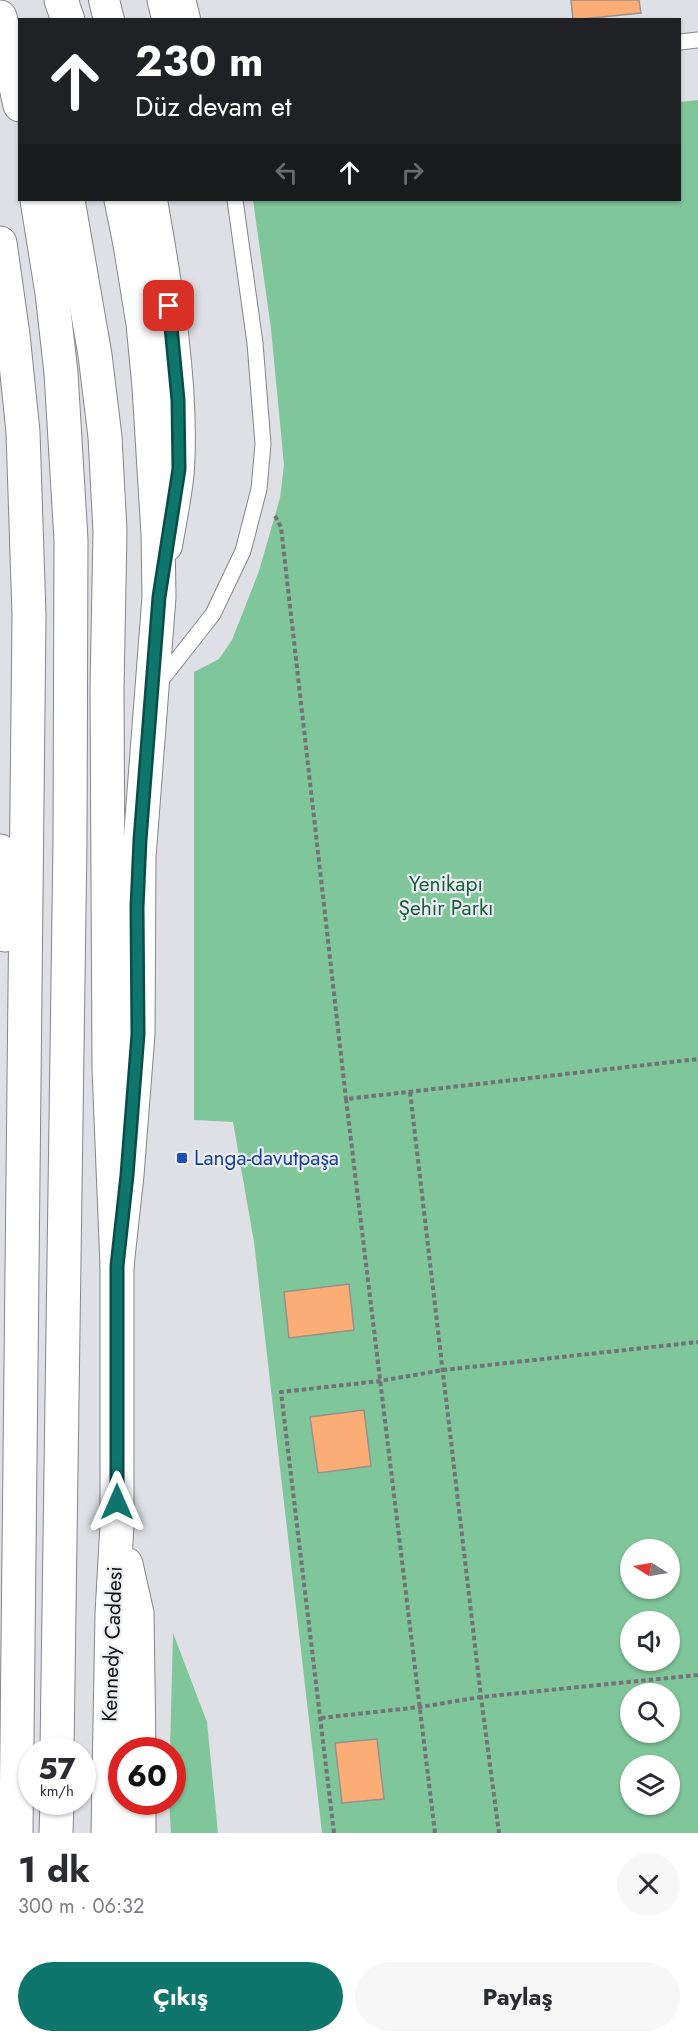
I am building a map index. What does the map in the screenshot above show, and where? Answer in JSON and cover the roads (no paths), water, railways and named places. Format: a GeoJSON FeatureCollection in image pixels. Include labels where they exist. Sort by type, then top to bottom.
{"type":"FeatureCollection","features":[{"type":"Feature","properties":{"kind":"main road"},"geometry":{"type":"LineString","coordinates":[[16,0],[21,18]]}},
{"type":"Feature","properties":{"kind":"main road"},"geometry":{"type":"LineString","coordinates":[[61,0],[67,18]]}},
{"type":"Feature","properties":{"kind":"main road"},"geometry":{"type":"LineString","coordinates":[[164,0],[168,18]]}},
{"type":"Feature","properties":{"kind":"main road"},"geometry":{"type":"LineString","coordinates":[[0,17],[18,96]]}},
{"type":"Feature","properties":{"kind":"main road"},"geometry":{"type":"LineString","coordinates":[[37,201],[52,293],[61,374],[71,540],[70,818],[57,1737]]}},
{"type":"Feature","properties":{"kind":"main road"},"geometry":{"type":"LineString","coordinates":[[68,201],[95,355],[105,436],[110,531],[107,688],[108,1026],[117,1266]]}},
{"type":"Feature","properties":{"kind":"main road","name":"Kennedy Caddesi"},"geometry":{"type":"LineString","coordinates":[[108,1833],[112,1614],[117,1524],[117,1266],[138,1034],[139,857],[159,597],[157,511],[143,324],[121,201]]}},
{"type":"Feature","properties":{"kind":"main road"},"geometry":{"type":"LineString","coordinates":[[0,243],[23,432],[29,615],[16,1833]]}},
{"type":"Feature","properties":{"kind":"main road"},"geometry":{"type":"LineString","coordinates":[[0,851],[7,981],[13,1033],[25,1091]]}},
{"type":"Feature","properties":{"kind":"main road"},"geometry":{"type":"LineString","coordinates":[[117,1524],[137,1613],[140,1737]]}},
{"type":"Feature","properties":{"kind":"main road"},"geometry":{"type":"LineString","coordinates":[[56,1833],[57,1815]]}},
{"type":"Feature","properties":{"kind":"main road"},"geometry":{"type":"LineString","coordinates":[[139,1815],[139,1833]]}},
{"type":"Feature","properties":{"kind":"street"},"geometry":{"type":"LineString","coordinates":[[104,0],[108,18]]}},
{"type":"Feature","properties":{"kind":"street"},"geometry":{"type":"LineString","coordinates":[[153,201],[167,282],[178,400],[179,469],[159,597]]}},
{"type":"Feature","properties":{"kind":"lane"},"geometry":{"type":"LineString","coordinates":[[188,0],[192,18]]}},
{"type":"Feature","properties":{"kind":"lane"},"geometry":{"type":"LineString","coordinates":[[681,42],[698,40]]}},
{"type":"Feature","properties":{"kind":"lane"},"geometry":{"type":"LineString","coordinates":[[152,691],[213,614],[243,551],[259,489],[263,444],[255,343],[235,201]]}},
{"type":"Feature","properties":{"kind":"place","name":"Langa-davutpaşa"},"geometry":{"type":"Point","coordinates":[182,1158]}},
{"type":"Feature","properties":{"kind":"park label","name":"Yenikapı Şehir Parkı"},"geometry":{"type":"Point","coordinates":[446,896]}}]}
